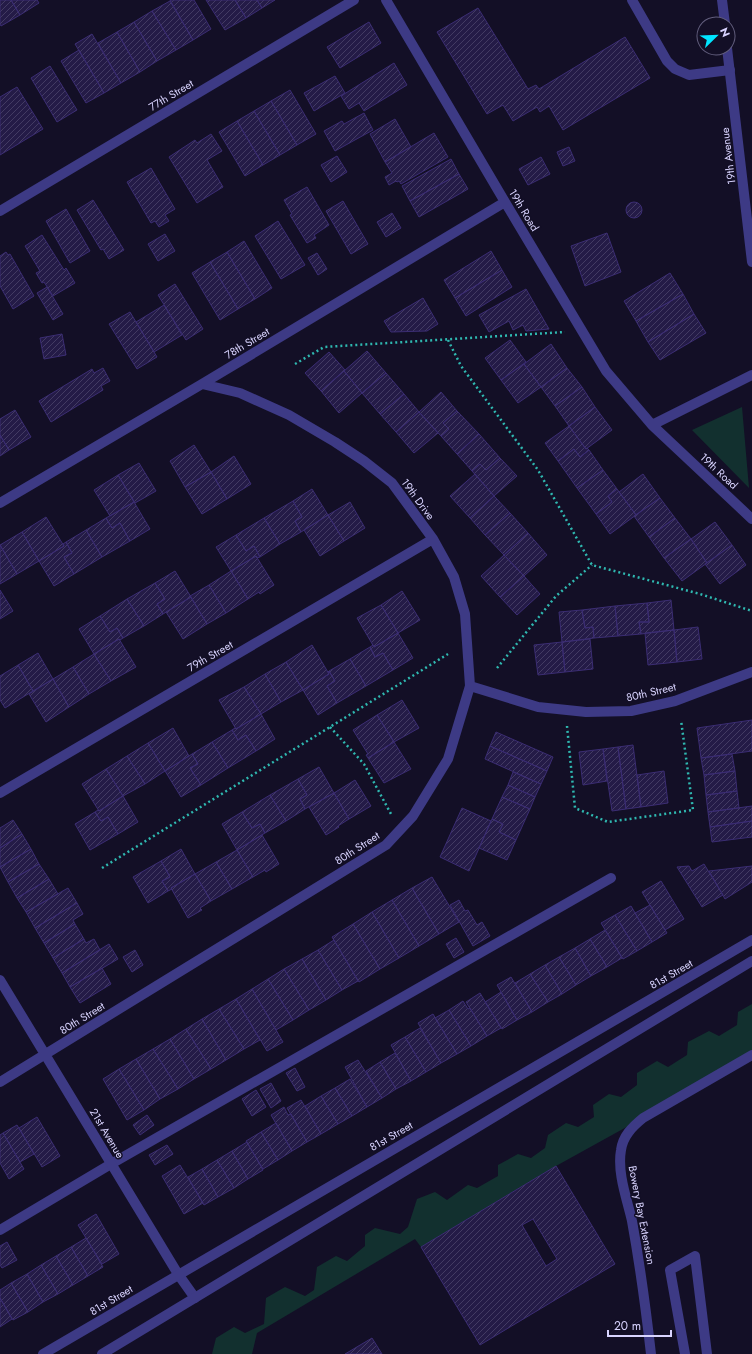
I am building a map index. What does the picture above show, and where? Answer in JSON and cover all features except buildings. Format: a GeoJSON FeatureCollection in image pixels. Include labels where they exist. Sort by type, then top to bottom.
{"type":"FeatureCollection","features":[{"type":"Feature","properties":{"kind":"street","name":"77th Street"},"geometry":{"type":"LineString","coordinates":[[0,211],[354,0]]}},
{"type":"Feature","properties":{"kind":"street","name":"19th Road"},"geometry":{"type":"LineString","coordinates":[[386,0],[504,202],[606,371],[652,424],[752,519]]}},
{"type":"Feature","properties":{"kind":"street"},"geometry":{"type":"LineString","coordinates":[[632,0],[667,61],[675,69],[689,75],[730,70]]}},
{"type":"Feature","properties":{"kind":"street"},"geometry":{"type":"LineString","coordinates":[[722,0],[724,16]]}},
{"type":"Feature","properties":{"kind":"street","name":"19th Avenue"},"geometry":{"type":"LineString","coordinates":[[728,56],[752,262]]}},
{"type":"Feature","properties":{"kind":"street","name":"78th Street"},"geometry":{"type":"LineString","coordinates":[[0,503],[202,384],[504,202]]}},
{"type":"Feature","properties":{"kind":"street"},"geometry":{"type":"LineString","coordinates":[[652,424],[752,376]]}},
{"type":"Feature","properties":{"kind":"street","name":"19th Drive"},"geometry":{"type":"LineString","coordinates":[[202,384],[240,393],[289,415],[364,461],[392,483],[432,539],[454,577],[465,614],[470,686]]}},
{"type":"Feature","properties":{"kind":"street","name":"79th Street"},"geometry":{"type":"LineString","coordinates":[[0,793],[432,539]]}},
{"type":"Feature","properties":{"kind":"street","name":"80th Street"},"geometry":{"type":"LineString","coordinates":[[0,1082],[386,845],[413,816],[448,759],[470,686],[538,707],[586,712],[631,711],[675,701],[752,672]]}},
{"type":"Feature","properties":{"kind":"street"},"geometry":{"type":"LineString","coordinates":[[0,1230],[111,1164],[611,878]]}},
{"type":"Feature","properties":{"kind":"street","name":"81st Street"},"geometry":{"type":"LineString","coordinates":[[43,1354],[752,940]]}},
{"type":"Feature","properties":{"kind":"street"},"geometry":{"type":"LineString","coordinates":[[102,1354],[752,961]]}},
{"type":"Feature","properties":{"kind":"street","name":"21st Avenue"},"geometry":{"type":"LineString","coordinates":[[0,980],[178,1274],[195,1298]]}},
{"type":"Feature","properties":{"kind":"street","name":"Bowery Bay Extension"},"geometry":{"type":"LineString","coordinates":[[651,1354],[643,1282],[620,1168],[621,1148],[624,1138],[631,1128],[643,1118],[752,1055]]}},
{"type":"Feature","properties":{"kind":"street"},"geometry":{"type":"LineString","coordinates":[[685,1354],[670,1270],[695,1256],[707,1354]]}},
{"type":"Feature","properties":{"kind":"path"},"geometry":{"type":"LineString","coordinates":[[295,364],[324,347],[566,332]]}},
{"type":"Feature","properties":{"kind":"path"},"geometry":{"type":"LineString","coordinates":[[448,340],[461,366],[538,470],[592,565],[700,594],[752,611]]}},
{"type":"Feature","properties":{"kind":"path"},"geometry":{"type":"LineString","coordinates":[[497,668],[556,596],[592,565]]}},
{"type":"Feature","properties":{"kind":"path"},"geometry":{"type":"LineString","coordinates":[[102,868],[448,654]]}},
{"type":"Feature","properties":{"kind":"path"},"geometry":{"type":"LineString","coordinates":[[567,725],[575,808],[608,822],[693,810],[681,720]]}},
{"type":"Feature","properties":{"kind":"path"},"geometry":{"type":"LineString","coordinates":[[330,727],[364,764],[391,814]]}},
{"type":"Feature","properties":{"kind":"green space"},"geometry":{"type":"Polygon","coordinates":[[[742,407],[749,488],[692,430],[742,407]]]}},
{"type":"Feature","properties":{"kind":"green space"},"geometry":{"type":"Polygon","coordinates":[[[752,1004],[752,1055],[556,1166],[421,1247],[415,1239],[257,1333],[252,1354],[212,1354],[216,1338],[234,1327],[245,1333],[264,1324],[266,1298],[285,1287],[305,1296],[314,1290],[317,1267],[336,1256],[347,1261],[365,1246],[365,1235],[375,1228],[400,1234],[408,1227],[417,1199],[435,1192],[447,1200],[468,1185],[477,1188],[498,1176],[498,1165],[518,1154],[531,1158],[545,1148],[548,1135],[566,1123],[578,1127],[594,1117],[593,1105],[609,1094],[621,1097],[637,1085],[637,1073],[657,1061],[668,1067],[687,1055],[688,1042],[709,1031],[719,1036],[737,1025],[738,1012],[752,1004]]]}}]}
